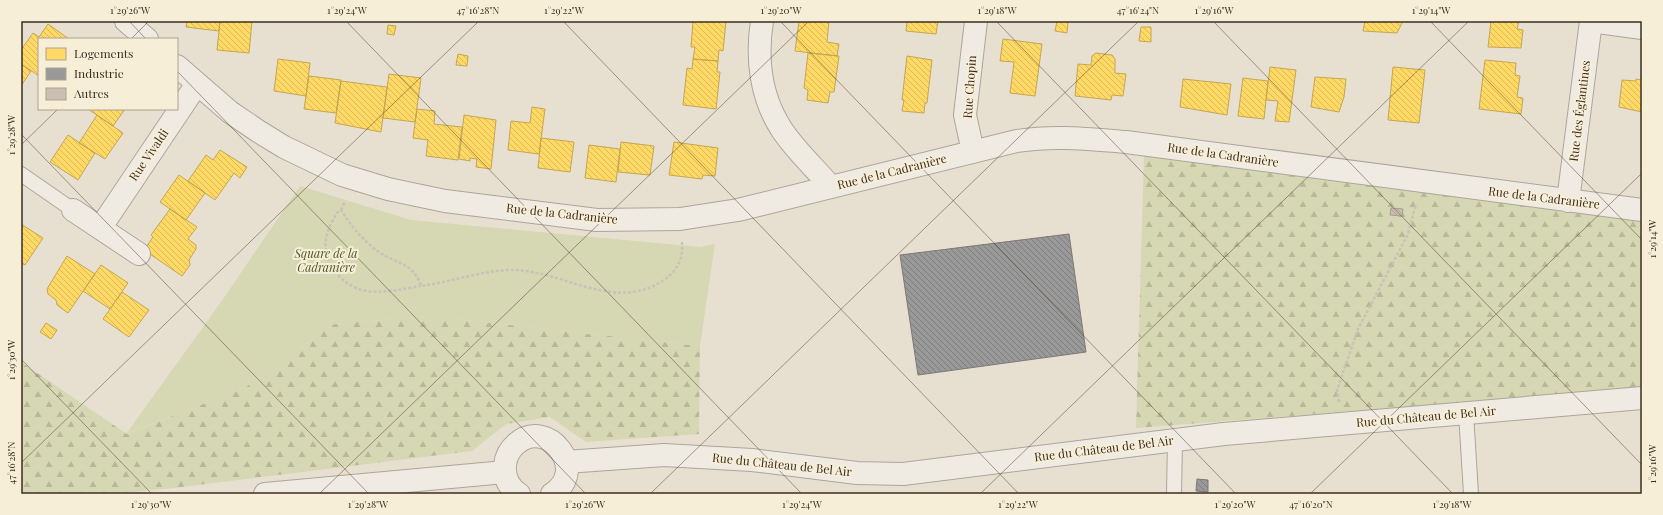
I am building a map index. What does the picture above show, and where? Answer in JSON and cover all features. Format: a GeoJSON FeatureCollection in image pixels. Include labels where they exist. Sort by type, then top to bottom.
{"type":"FeatureCollection","features":[{"type":"Feature","properties":{"kind":"street"},"geometry":{"type":"LineString","coordinates":[[126,21],[146,38]]}},
{"type":"Feature","properties":{"kind":"street"},"geometry":{"type":"LineString","coordinates":[[762,21],[759,46],[760,70],[764,91],[783,131],[831,187]]}},
{"type":"Feature","properties":{"kind":"street","name":"Rue Chopin"},"geometry":{"type":"LineString","coordinates":[[973,152],[965,115],[976,21]]}},
{"type":"Feature","properties":{"kind":"street"},"geometry":{"type":"LineString","coordinates":[[1591,21],[1642,28]]}},
{"type":"Feature","properties":{"kind":"street","name":"Rue des Églantines"},"geometry":{"type":"LineString","coordinates":[[1568,201],[1591,21]]}},
{"type":"Feature","properties":{"kind":"street","name":"Rue de la Cadranière"},"geometry":{"type":"LineString","coordinates":[[178,67],[230,112],[284,148],[317,164],[370,184],[445,201],[572,217],[623,221],[680,219],[738,210],[1017,141],[1042,137],[1067,137],[1133,143],[1642,210]]}},
{"type":"Feature","properties":{"kind":"street","name":"Rue Vivaldi"},"geometry":{"type":"LineString","coordinates":[[101,227],[197,84]]}},
{"type":"Feature","properties":{"kind":"street"},"geometry":{"type":"LineString","coordinates":[[73,210],[101,227],[138,254]]}},
{"type":"Feature","properties":{"kind":"street","name":"Rue du Château de Bel Air"},"geometry":{"type":"LineString","coordinates":[[566,462],[664,455],[752,460],[857,473],[903,474],[1224,434],[1642,398]]}},
{"type":"Feature","properties":{"kind":"street"},"geometry":{"type":"LineString","coordinates":[[519,494],[511,487],[505,472],[505,460],[510,449],[519,441],[531,437],[543,437],[554,442],[562,451],[566,462],[565,478],[561,486],[552,494]]}},
{"type":"Feature","properties":{"kind":"street"},"geometry":{"type":"LineString","coordinates":[[265,494],[505,472]]}},
{"type":"Feature","properties":{"kind":"lane"},"geometry":{"type":"LineString","coordinates":[[21,174],[73,210]]}},
{"type":"Feature","properties":{"kind":"lane"},"geometry":{"type":"LineString","coordinates":[[1466,413],[1471,494]]}},
{"type":"Feature","properties":{"kind":"lane"},"geometry":{"type":"LineString","coordinates":[[1174,494],[1175,440]]}},
{"type":"Feature","properties":{"kind":"path"},"geometry":{"type":"LineString","coordinates":[[1341,424],[1337,390],[1358,329],[1408,234],[1422,182]]}},
{"type":"Feature","properties":{"kind":"path"},"geometry":{"type":"LineString","coordinates":[[421,286],[414,272],[408,266],[386,257],[375,249],[349,223],[341,210],[338,211],[328,228],[324,250],[332,268],[340,276],[357,288],[365,290],[391,290],[421,286],[498,271],[515,270],[536,273],[597,290],[622,293],[634,291],[662,282],[673,274],[680,263],[682,251],[680,219]]}},
{"type":"Feature","properties":{"kind":"green space"},"geometry":{"type":"Polygon","coordinates":[[[1144,154],[1642,222],[1642,389],[1136,428],[1144,154]]]}},
{"type":"Feature","properties":{"kind":"green space","name":"Square de la Cadranière"},"geometry":{"type":"Polygon","coordinates":[[[300,186],[411,220],[700,247],[715,244],[700,346],[428,316],[334,324],[246,387],[126,434],[221,302],[300,186]]]}},
{"type":"Feature","properties":{"kind":"green space"},"geometry":{"type":"Polygon","coordinates":[[[428,316],[700,346],[699,434],[586,442],[550,417],[506,424],[472,451],[114,494],[21,494],[21,362],[127,434],[246,387],[334,324],[428,316]]]}},
{"type":"Feature","properties":{"kind":"building: Logements"},"geometry":{"type":"Polygon","coordinates":[[[187,21],[220,21],[219,31],[186,27],[187,21]]]}},
{"type":"Feature","properties":{"kind":"building: Logements"},"geometry":{"type":"Polygon","coordinates":[[[220,21],[252,21],[249,53],[217,50],[220,21]]]}},
{"type":"Feature","properties":{"kind":"building: Logements"},"geometry":{"type":"Polygon","coordinates":[[[693,21],[726,21],[723,51],[719,50],[718,61],[693,59],[695,47],[691,47],[693,21]]]}},
{"type":"Feature","properties":{"kind":"building: Logements"},"geometry":{"type":"Polygon","coordinates":[[[799,21],[829,21],[827,42],[839,44],[837,56],[795,51],[799,21]]]}},
{"type":"Feature","properties":{"kind":"building: Logements"},"geometry":{"type":"Polygon","coordinates":[[[907,21],[938,21],[936,34],[906,31],[907,21]]]}},
{"type":"Feature","properties":{"kind":"building: Logements"},"geometry":{"type":"Polygon","coordinates":[[[1057,21],[1068,21],[1067,33],[1055,31],[1057,21]]]}},
{"type":"Feature","properties":{"kind":"building: Logements"},"geometry":{"type":"Polygon","coordinates":[[[1365,21],[1403,21],[1397,33],[1363,31],[1365,21]]]}},
{"type":"Feature","properties":{"kind":"building: Logements"},"geometry":{"type":"Polygon","coordinates":[[[1491,21],[1519,21],[1517,29],[1523,30],[1521,48],[1488,47],[1491,21]]]}},
{"type":"Feature","properties":{"kind":"building: Logements"},"geometry":{"type":"Polygon","coordinates":[[[48,24],[68,38],[38,38],[38,75],[21,64],[21,50],[33,33],[39,37],[48,24]]]}},
{"type":"Feature","properties":{"kind":"building: Logements"},"geometry":{"type":"Polygon","coordinates":[[[388,25],[396,26],[394,35],[387,34],[388,25]]]}},
{"type":"Feature","properties":{"kind":"building: Logements"},"geometry":{"type":"Polygon","coordinates":[[[1141,27],[1151,27],[1151,42],[1139,41],[1141,27]]]}},
{"type":"Feature","properties":{"kind":"building: Logements"},"geometry":{"type":"Polygon","coordinates":[[[1003,39],[1042,44],[1035,96],[1010,93],[1014,62],[1000,61],[1003,39]]]}},
{"type":"Feature","properties":{"kind":"building: Logements"},"geometry":{"type":"Polygon","coordinates":[[[808,53],[839,56],[834,92],[830,92],[828,103],[807,100],[808,90],[804,88],[808,53]]]}},
{"type":"Feature","properties":{"kind":"building: Logements"},"geometry":{"type":"Polygon","coordinates":[[[1096,53],[1112,55],[1115,59],[1115,73],[1126,74],[1123,96],[1112,95],[1111,100],[1075,96],[1078,64],[1091,65],[1092,56],[1096,53]]]}},
{"type":"Feature","properties":{"kind":"building: Logements"},"geometry":{"type":"Polygon","coordinates":[[[458,54],[468,56],[467,66],[456,65],[458,54]]]}},
{"type":"Feature","properties":{"kind":"building: Logements"},"geometry":{"type":"Polygon","coordinates":[[[907,56],[932,60],[927,103],[925,103],[924,113],[902,111],[907,56]]]}},
{"type":"Feature","properties":{"kind":"building: Logements"},"geometry":{"type":"Polygon","coordinates":[[[278,59],[310,63],[306,96],[274,91],[278,59]]]}},
{"type":"Feature","properties":{"kind":"building: Logements"},"geometry":{"type":"Polygon","coordinates":[[[693,59],[718,61],[717,72],[720,72],[716,109],[683,105],[687,68],[692,69],[693,59]]]}},
{"type":"Feature","properties":{"kind":"building: Logements"},"geometry":{"type":"Polygon","coordinates":[[[1485,60],[1516,63],[1515,75],[1520,76],[1517,97],[1523,98],[1521,114],[1479,109],[1485,60]]]}},
{"type":"Feature","properties":{"kind":"building: Logements"},"geometry":{"type":"Polygon","coordinates":[[[21,64],[31,71],[21,86],[21,64]]]}},
{"type":"Feature","properties":{"kind":"building: Logements"},"geometry":{"type":"Polygon","coordinates":[[[1270,67],[1296,70],[1289,122],[1275,121],[1278,101],[1266,100],[1270,67]]]}},
{"type":"Feature","properties":{"kind":"building: Logements"},"geometry":{"type":"Polygon","coordinates":[[[1393,67],[1425,70],[1419,123],[1388,120],[1393,67]]]}},
{"type":"Feature","properties":{"kind":"building: Logements"},"geometry":{"type":"Polygon","coordinates":[[[389,74],[421,78],[415,122],[383,118],[389,74]]]}},
{"type":"Feature","properties":{"kind":"building: Logements"},"geometry":{"type":"Polygon","coordinates":[[[309,76],[341,80],[336,113],[304,109],[309,76]]]}},
{"type":"Feature","properties":{"kind":"building: Logements"},"geometry":{"type":"Polygon","coordinates":[[[1315,77],[1346,79],[1344,97],[1339,112],[1311,107],[1315,77]]]}},
{"type":"Feature","properties":{"kind":"building: Logements"},"geometry":{"type":"Polygon","coordinates":[[[1243,78],[1268,81],[1264,119],[1238,116],[1243,78]]]}},
{"type":"Feature","properties":{"kind":"building: Logements"},"geometry":{"type":"Polygon","coordinates":[[[1183,79],[1231,84],[1227,115],[1180,107],[1183,79]]]}},
{"type":"Feature","properties":{"kind":"building: Logements"},"geometry":{"type":"Polygon","coordinates":[[[1636,79],[1642,80],[1642,112],[1619,107],[1622,80],[1636,81],[1636,79]]]}},
{"type":"Feature","properties":{"kind":"building: Logements"},"geometry":{"type":"Polygon","coordinates":[[[341,81],[387,87],[381,132],[335,123],[341,81]]]}},
{"type":"Feature","properties":{"kind":"building: Logements"},"geometry":{"type":"Polygon","coordinates":[[[532,107],[545,109],[539,154],[508,150],[511,121],[530,123],[532,107]]]}},
{"type":"Feature","properties":{"kind":"building: Logements"},"geometry":{"type":"Polygon","coordinates":[[[417,109],[435,111],[434,124],[462,127],[458,160],[426,156],[428,140],[413,138],[417,109]]]}},
{"type":"Feature","properties":{"kind":"building: Logements"},"geometry":{"type":"Polygon","coordinates":[[[89,110],[124,110],[113,126],[89,110]]]}},
{"type":"Feature","properties":{"kind":"building: Logements"},"geometry":{"type":"Polygon","coordinates":[[[97,115],[123,133],[105,159],[79,143],[97,115]]]}},
{"type":"Feature","properties":{"kind":"building: Logements"},"geometry":{"type":"Polygon","coordinates":[[[464,115],[496,120],[491,169],[476,167],[477,159],[470,158],[470,161],[459,159],[464,115]]]}},
{"type":"Feature","properties":{"kind":"building: Logements"},"geometry":{"type":"Polygon","coordinates":[[[68,135],[95,153],[78,180],[50,162],[68,135]]]}},
{"type":"Feature","properties":{"kind":"building: Logements"},"geometry":{"type":"Polygon","coordinates":[[[541,138],[574,142],[570,172],[538,168],[541,138]]]}},
{"type":"Feature","properties":{"kind":"building: Logements"},"geometry":{"type":"Polygon","coordinates":[[[621,142],[654,146],[650,175],[618,172],[621,142]]]}},
{"type":"Feature","properties":{"kind":"building: Logements"},"geometry":{"type":"Polygon","coordinates":[[[674,142],[718,148],[715,176],[703,175],[702,179],[669,175],[674,142]]]}},
{"type":"Feature","properties":{"kind":"building: Logements"},"geometry":{"type":"Polygon","coordinates":[[[589,145],[620,149],[616,182],[585,178],[589,145]]]}},
{"type":"Feature","properties":{"kind":"building: Logements"},"geometry":{"type":"Polygon","coordinates":[[[220,150],[247,167],[240,178],[234,173],[215,200],[188,181],[206,155],[213,160],[220,150]]]}},
{"type":"Feature","properties":{"kind":"building: Logements"},"geometry":{"type":"Polygon","coordinates":[[[179,175],[205,193],[186,220],[160,202],[179,175]]]}},
{"type":"Feature","properties":{"kind":"building: Logements"},"geometry":{"type":"Polygon","coordinates":[[[170,209],[197,227],[188,239],[196,245],[196,249],[189,260],[190,265],[182,276],[144,250],[153,237],[151,235],[170,209]]]}},
{"type":"Feature","properties":{"kind":"building: Logements"},"geometry":{"type":"Polygon","coordinates":[[[21,224],[43,238],[25,265],[21,263],[21,224]]]}},
{"type":"Feature","properties":{"kind":"building: Logements"},"geometry":{"type":"Polygon","coordinates":[[[67,256],[95,274],[68,313],[57,305],[56,300],[48,294],[47,289],[67,256]]]}},
{"type":"Feature","properties":{"kind":"building: Logements"},"geometry":{"type":"Polygon","coordinates":[[[101,265],[128,283],[110,309],[83,291],[101,265]]]}},
{"type":"Feature","properties":{"kind":"building: Logements"},"geometry":{"type":"Polygon","coordinates":[[[122,292],[149,310],[129,337],[103,319],[122,292]]]}},
{"type":"Feature","properties":{"kind":"building: Logements"},"geometry":{"type":"Polygon","coordinates":[[[46,323],[57,330],[51,339],[40,332],[46,323]]]}},
{"type":"Feature","properties":{"kind":"building: Industrie"},"geometry":{"type":"Polygon","coordinates":[[[1069,234],[1086,352],[918,375],[900,255],[1069,234]]]}},
{"type":"Feature","properties":{"kind":"building: Industrie"},"geometry":{"type":"Polygon","coordinates":[[[1197,479],[1208,480],[1208,492],[1196,491],[1197,479]]]}},
{"type":"Feature","properties":{"kind":"building: Autres"},"geometry":{"type":"Polygon","coordinates":[[[1391,208],[1403,209],[1402,216],[1390,215],[1391,208]]]}}]}
